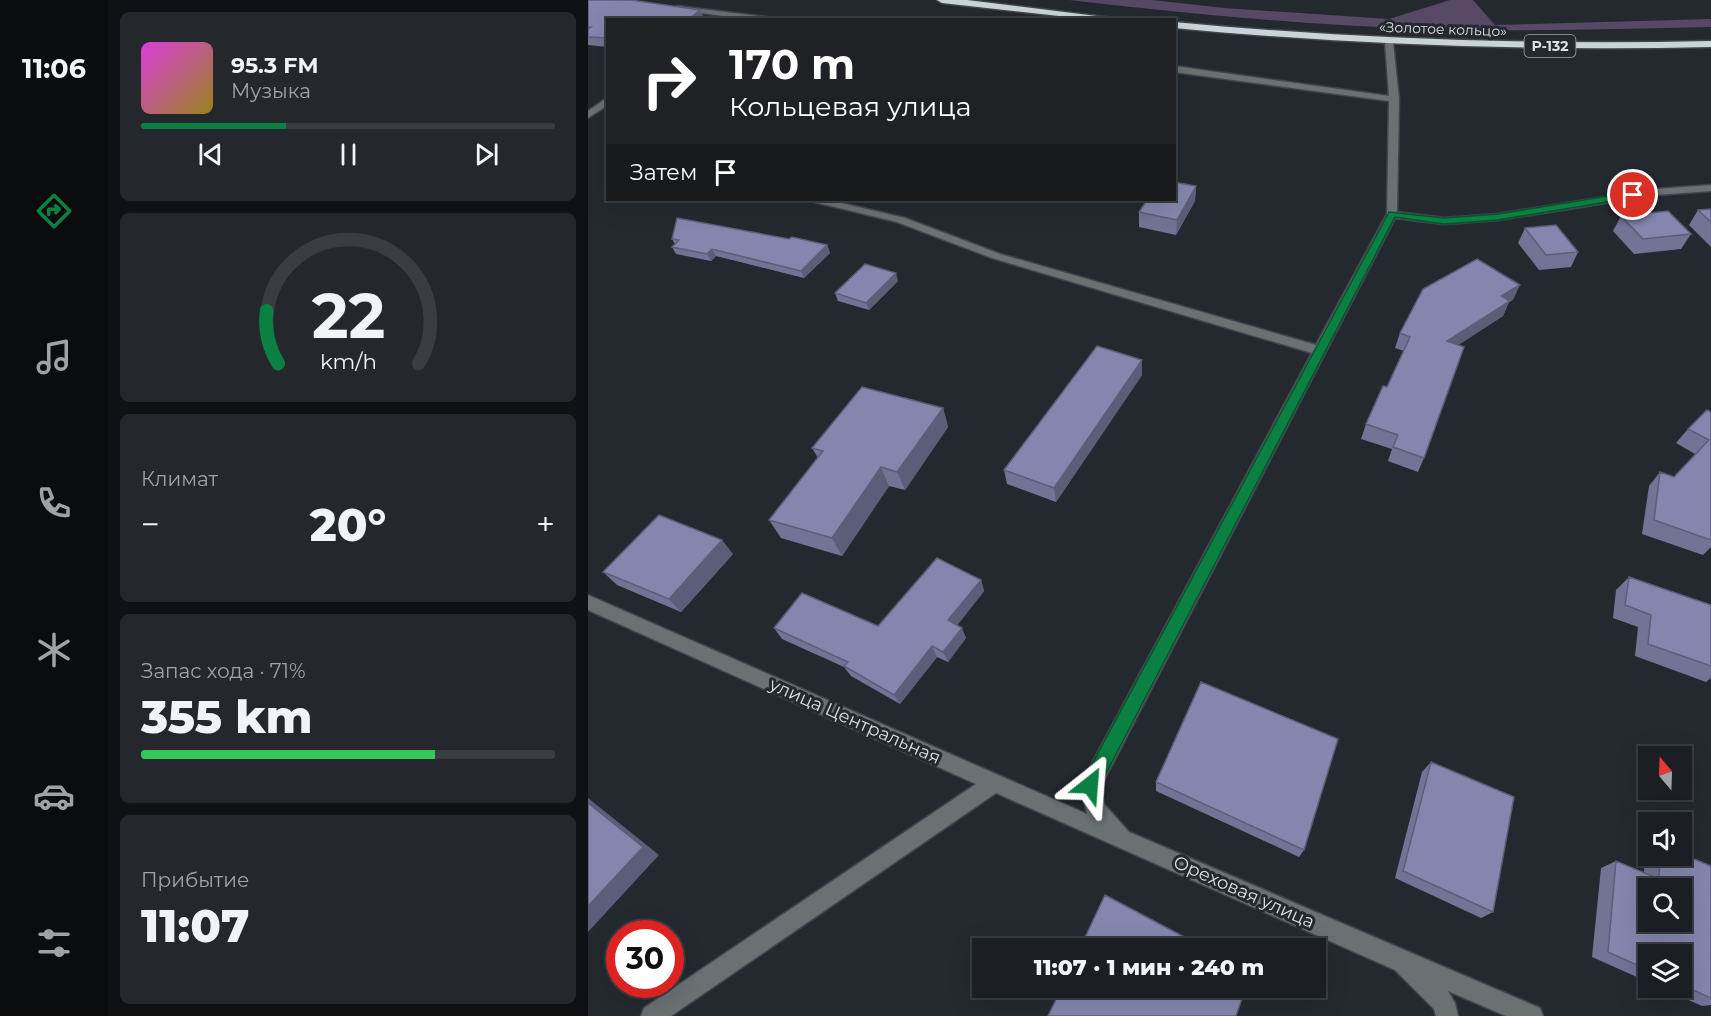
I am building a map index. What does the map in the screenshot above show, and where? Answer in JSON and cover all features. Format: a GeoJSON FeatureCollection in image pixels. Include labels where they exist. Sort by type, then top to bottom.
{"type":"FeatureCollection","features":[{"type":"Feature","properties":{"kind":"highway"},"geometry":{"type":"LineString","coordinates":[[942,0],[1107,18]]}},
{"type":"Feature","properties":{"kind":"highway","name":"«Золотое кольцо»"},"geometry":{"type":"LineString","coordinates":[[1176,25],[1389,42],[1557,46],[1711,44]]}},
{"type":"Feature","properties":{"kind":"street"},"geometry":{"type":"LineString","coordinates":[[667,6],[761,18]]}},
{"type":"Feature","properties":{"kind":"street"},"geometry":{"type":"LineString","coordinates":[[720,18],[726,13]]}},
{"type":"Feature","properties":{"kind":"street"},"geometry":{"type":"LineString","coordinates":[[1122,839],[1095,809],[1090,785],[1392,214],[1394,99],[1389,42]]}},
{"type":"Feature","properties":{"kind":"street"},"geometry":{"type":"LineString","coordinates":[[1176,69],[1394,99]]}},
{"type":"Feature","properties":{"kind":"street"},"geometry":{"type":"LineString","coordinates":[[588,115],[606,102]]}},
{"type":"Feature","properties":{"kind":"street"},"geometry":{"type":"LineString","coordinates":[[1392,214],[1444,221],[1476,219],[1656,192],[1711,188]]}},
{"type":"Feature","properties":{"kind":"street"},"geometry":{"type":"LineString","coordinates":[[822,201],[901,220],[1004,259],[1084,280],[1320,351]]}},
{"type":"Feature","properties":{"kind":"street","name":"улица Центральная"},"geometry":{"type":"LineString","coordinates":[[588,602],[1122,839]]}},
{"type":"Feature","properties":{"kind":"street"},"geometry":{"type":"LineString","coordinates":[[652,1016],[994,783]]}},
{"type":"Feature","properties":{"kind":"street","name":"Ореховая улица"},"geometry":{"type":"LineString","coordinates":[[1122,839],[1532,1016]]}},
{"type":"Feature","properties":{"kind":"street"},"geometry":{"type":"LineString","coordinates":[[1403,962],[1444,1003],[1447,1016]]}},
{"type":"Feature","properties":{"kind":"shaded area"},"geometry":{"type":"Polygon","coordinates":[[[1069,0],[1152,0],[1224,8],[1389,19],[1450,0],[1473,0],[1495,25],[1711,19],[1711,27],[1569,30],[1428,29],[1248,18],[1069,0]]]}},
{"type":"Feature","properties":{"kind":"building"},"geometry":{"type":"Polygon","coordinates":[[[588,0],[631,0],[700,10],[690,18],[606,18],[606,38],[588,37],[588,29],[591,27],[588,27],[588,0]]]}},
{"type":"Feature","properties":{"kind":"building"},"geometry":{"type":"Polygon","coordinates":[[[1176,182],[1196,186],[1177,220],[1139,212],[1146,201],[1176,201],[1176,182]]]}},
{"type":"Feature","properties":{"kind":"building"},"geometry":{"type":"Polygon","coordinates":[[[1711,209],[1711,222],[1698,210],[1711,209]]]}},
{"type":"Feature","properties":{"kind":"building"},"geometry":{"type":"Polygon","coordinates":[[[1668,211],[1691,234],[1643,239],[1621,216],[1668,211]]]}},
{"type":"Feature","properties":{"kind":"building"},"geometry":{"type":"Polygon","coordinates":[[[677,218],[827,245],[801,271],[712,249],[707,254],[672,247],[679,240],[672,239],[677,218]]]}},
{"type":"Feature","properties":{"kind":"building"},"geometry":{"type":"Polygon","coordinates":[[[1556,225],[1578,252],[1546,255],[1525,228],[1556,225]]]}},
{"type":"Feature","properties":{"kind":"building"},"geometry":{"type":"Polygon","coordinates":[[[1477,259],[1520,285],[1501,296],[1510,301],[1447,341],[1464,347],[1424,458],[1393,447],[1398,435],[1366,424],[1383,386],[1387,387],[1410,337],[1400,333],[1423,289],[1477,259]]]}},
{"type":"Feature","properties":{"kind":"building"},"geometry":{"type":"Polygon","coordinates":[[[865,264],[896,273],[866,303],[835,293],[865,264]]]}},
{"type":"Feature","properties":{"kind":"building"},"geometry":{"type":"Polygon","coordinates":[[[1097,346],[1142,360],[1054,488],[1004,470],[1097,346]]]}},
{"type":"Feature","properties":{"kind":"building"},"geometry":{"type":"Polygon","coordinates":[[[862,387],[943,408],[897,472],[881,467],[832,538],[769,520],[823,451],[812,448],[862,387]]]}},
{"type":"Feature","properties":{"kind":"building"},"geometry":{"type":"Polygon","coordinates":[[[1707,410],[1711,412],[1711,540],[1654,520],[1660,472],[1674,477],[1709,440],[1688,429],[1707,410]]]}},
{"type":"Feature","properties":{"kind":"building"},"geometry":{"type":"Polygon","coordinates":[[[659,515],[722,540],[669,599],[603,572],[659,515]]]}},
{"type":"Feature","properties":{"kind":"building"},"geometry":{"type":"Polygon","coordinates":[[[937,558],[981,580],[948,620],[962,628],[943,652],[932,646],[894,695],[844,666],[848,662],[774,628],[802,593],[878,626],[937,558]]]}},
{"type":"Feature","properties":{"kind":"building"},"geometry":{"type":"Polygon","coordinates":[[[1629,577],[1711,605],[1711,666],[1648,644],[1651,615],[1625,605],[1629,577]]]}},
{"type":"Feature","properties":{"kind":"building"},"geometry":{"type":"Polygon","coordinates":[[[1201,682],[1338,739],[1304,850],[1156,782],[1201,682]]]}},
{"type":"Feature","properties":{"kind":"building"},"geometry":{"type":"Polygon","coordinates":[[[1431,762],[1514,797],[1493,912],[1403,871],[1431,762]]]}},
{"type":"Feature","properties":{"kind":"building"},"geometry":{"type":"Polygon","coordinates":[[[588,803],[643,847],[588,906],[588,803]]]}},
{"type":"Feature","properties":{"kind":"building"},"geometry":{"type":"Polygon","coordinates":[[[1692,858],[1711,866],[1711,998],[1692,989],[1692,944],[1638,944],[1638,966],[1608,952],[1616,861],[1657,878],[1638,878],[1638,932],[1692,932],[1692,878],[1659,878],[1660,866],[1692,866],[1692,858]]]}},
{"type":"Feature","properties":{"kind":"building"},"geometry":{"type":"Polygon","coordinates":[[[1105,895],[1186,938],[1085,938],[1105,895]]]}},
{"type":"Feature","properties":{"kind":"building"},"geometry":{"type":"Polygon","coordinates":[[[1057,998],[1242,998],[1236,1016],[1048,1016],[1057,998]]]}},
{"type":"Feature","properties":{"kind":"route"},"geometry":{"type":"LineString","coordinates":[[1090,785],[1392,214],[1444,221],[1498,217],[1633,195]]}}]}
